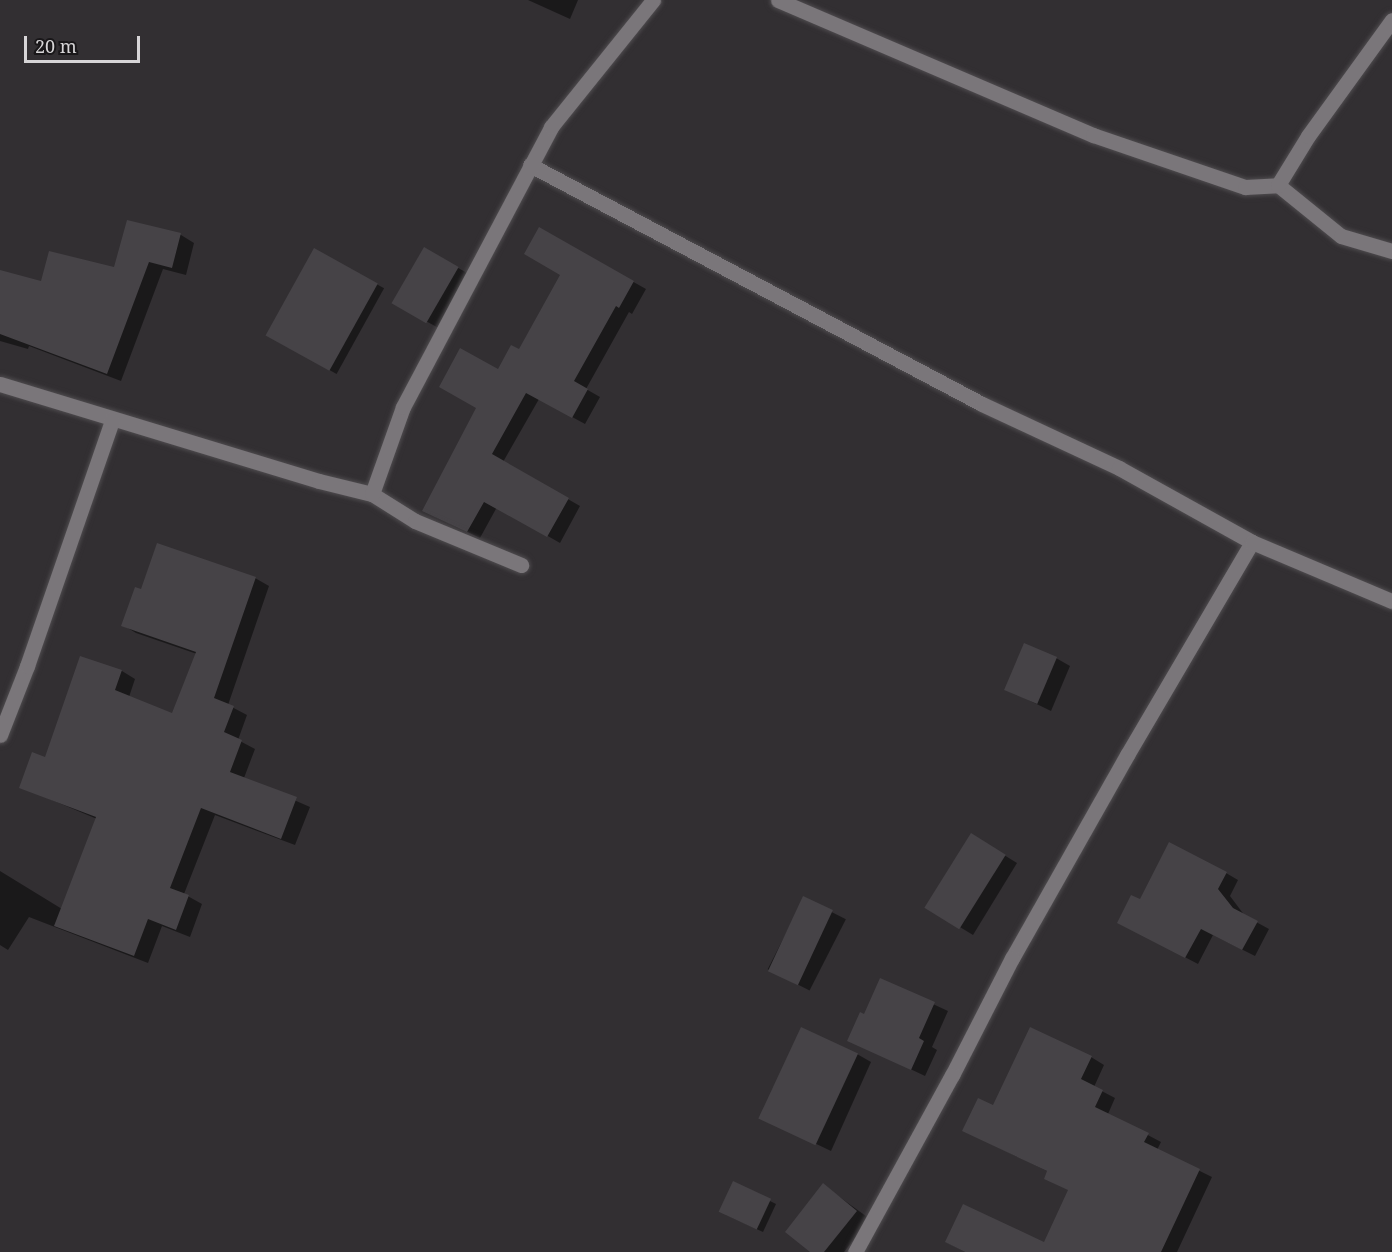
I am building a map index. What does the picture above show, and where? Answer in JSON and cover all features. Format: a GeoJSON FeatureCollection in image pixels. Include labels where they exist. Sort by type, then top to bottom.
{"type":"FeatureCollection","features":[{"type":"Feature","properties":{"kind":"street"},"geometry":{"type":"LineString","coordinates":[[372,494],[403,407],[551,127],[653,0]]}},
{"type":"Feature","properties":{"kind":"street"},"geometry":{"type":"LineString","coordinates":[[778,0],[1093,135],[1245,187],[1278,185],[1341,236],[1392,251]]}},
{"type":"Feature","properties":{"kind":"street"},"geometry":{"type":"LineString","coordinates":[[1278,185],[1308,136],[1392,20]]}},
{"type":"Feature","properties":{"kind":"street"},"geometry":{"type":"LineString","coordinates":[[530,165],[982,404],[1119,468],[1252,542],[1392,601]]}},
{"type":"Feature","properties":{"kind":"street"},"geometry":{"type":"LineString","coordinates":[[0,384],[112,420],[372,494],[415,521],[521,565]]}},
{"type":"Feature","properties":{"kind":"street"},"geometry":{"type":"LineString","coordinates":[[0,735],[27,666],[112,420]]}},
{"type":"Feature","properties":{"kind":"street"},"geometry":{"type":"LineString","coordinates":[[855,1252],[952,1075],[1018,948],[1121,765],[1252,542]]}},
{"type":"Feature","properties":{"kind":"building"},"geometry":{"type":"Polygon","coordinates":[[[127,220],[181,233],[172,268],[149,262],[107,374],[0,334],[0,270],[41,281],[49,251],[114,267],[127,220]]]}},
{"type":"Feature","properties":{"kind":"building"},"geometry":{"type":"Polygon","coordinates":[[[539,227],[634,281],[619,308],[616,306],[574,381],[588,389],[572,418],[526,393],[492,454],[569,498],[547,537],[484,502],[467,532],[422,511],[476,408],[439,387],[460,348],[498,369],[511,345],[519,349],[560,275],[524,254],[539,227]]]}},
{"type":"Feature","properties":{"kind":"building"},"geometry":{"type":"Polygon","coordinates":[[[424,247],[459,267],[426,323],[392,303],[424,247]]]}},
{"type":"Feature","properties":{"kind":"building"},"geometry":{"type":"Polygon","coordinates":[[[314,248],[378,283],[329,371],[266,335],[314,248]]]}},
{"type":"Feature","properties":{"kind":"building"},"geometry":{"type":"Polygon","coordinates":[[[157,543],[256,577],[214,698],[234,706],[224,732],[242,740],[230,772],[297,797],[281,839],[201,808],[170,888],[189,895],[176,930],[148,919],[134,956],[54,926],[96,817],[19,788],[32,752],[45,757],[80,656],[122,670],[115,690],[172,713],[196,652],[121,626],[135,587],[141,589],[157,543]]]}},
{"type":"Feature","properties":{"kind":"building"},"geometry":{"type":"Polygon","coordinates":[[[1024,643],[1057,657],[1037,704],[1004,690],[1024,643]]]}},
{"type":"Feature","properties":{"kind":"building"},"geometry":{"type":"Polygon","coordinates":[[[971,833],[1006,855],[959,929],[924,908],[971,833]]]}},
{"type":"Feature","properties":{"kind":"building"},"geometry":{"type":"Polygon","coordinates":[[[1169,842],[1227,872],[1218,889],[1233,908],[1258,921],[1242,950],[1201,929],[1185,958],[1117,923],[1131,895],[1140,899],[1169,842]]]}},
{"type":"Feature","properties":{"kind":"building"},"geometry":{"type":"Polygon","coordinates":[[[803,896],[833,910],[798,985],[768,971],[803,896]]]}},
{"type":"Feature","properties":{"kind":"building"},"geometry":{"type":"Polygon","coordinates":[[[880,978],[935,1002],[919,1038],[924,1041],[911,1070],[847,1041],[860,1012],[864,1014],[880,978]]]}},
{"type":"Feature","properties":{"kind":"building"},"geometry":{"type":"Polygon","coordinates":[[[801,1027],[858,1054],[815,1145],[758,1119],[801,1027]]]}},
{"type":"Feature","properties":{"kind":"building"},"geometry":{"type":"Polygon","coordinates":[[[1030,1027],[1092,1056],[1081,1079],[1103,1090],[1095,1107],[1149,1133],[1144,1142],[1200,1169],[1161,1252],[965,1252],[945,1242],[963,1204],[1044,1242],[1068,1190],[1044,1179],[1047,1171],[962,1131],[978,1098],[993,1105],[1030,1027]]]}},
{"type":"Feature","properties":{"kind":"building"},"geometry":{"type":"Polygon","coordinates":[[[733,1181],[771,1199],[757,1230],[719,1212],[733,1181]]]}},
{"type":"Feature","properties":{"kind":"building"},"geometry":{"type":"Polygon","coordinates":[[[823,1183],[857,1211],[824,1252],[810,1252],[785,1232],[823,1183]]]}}]}
